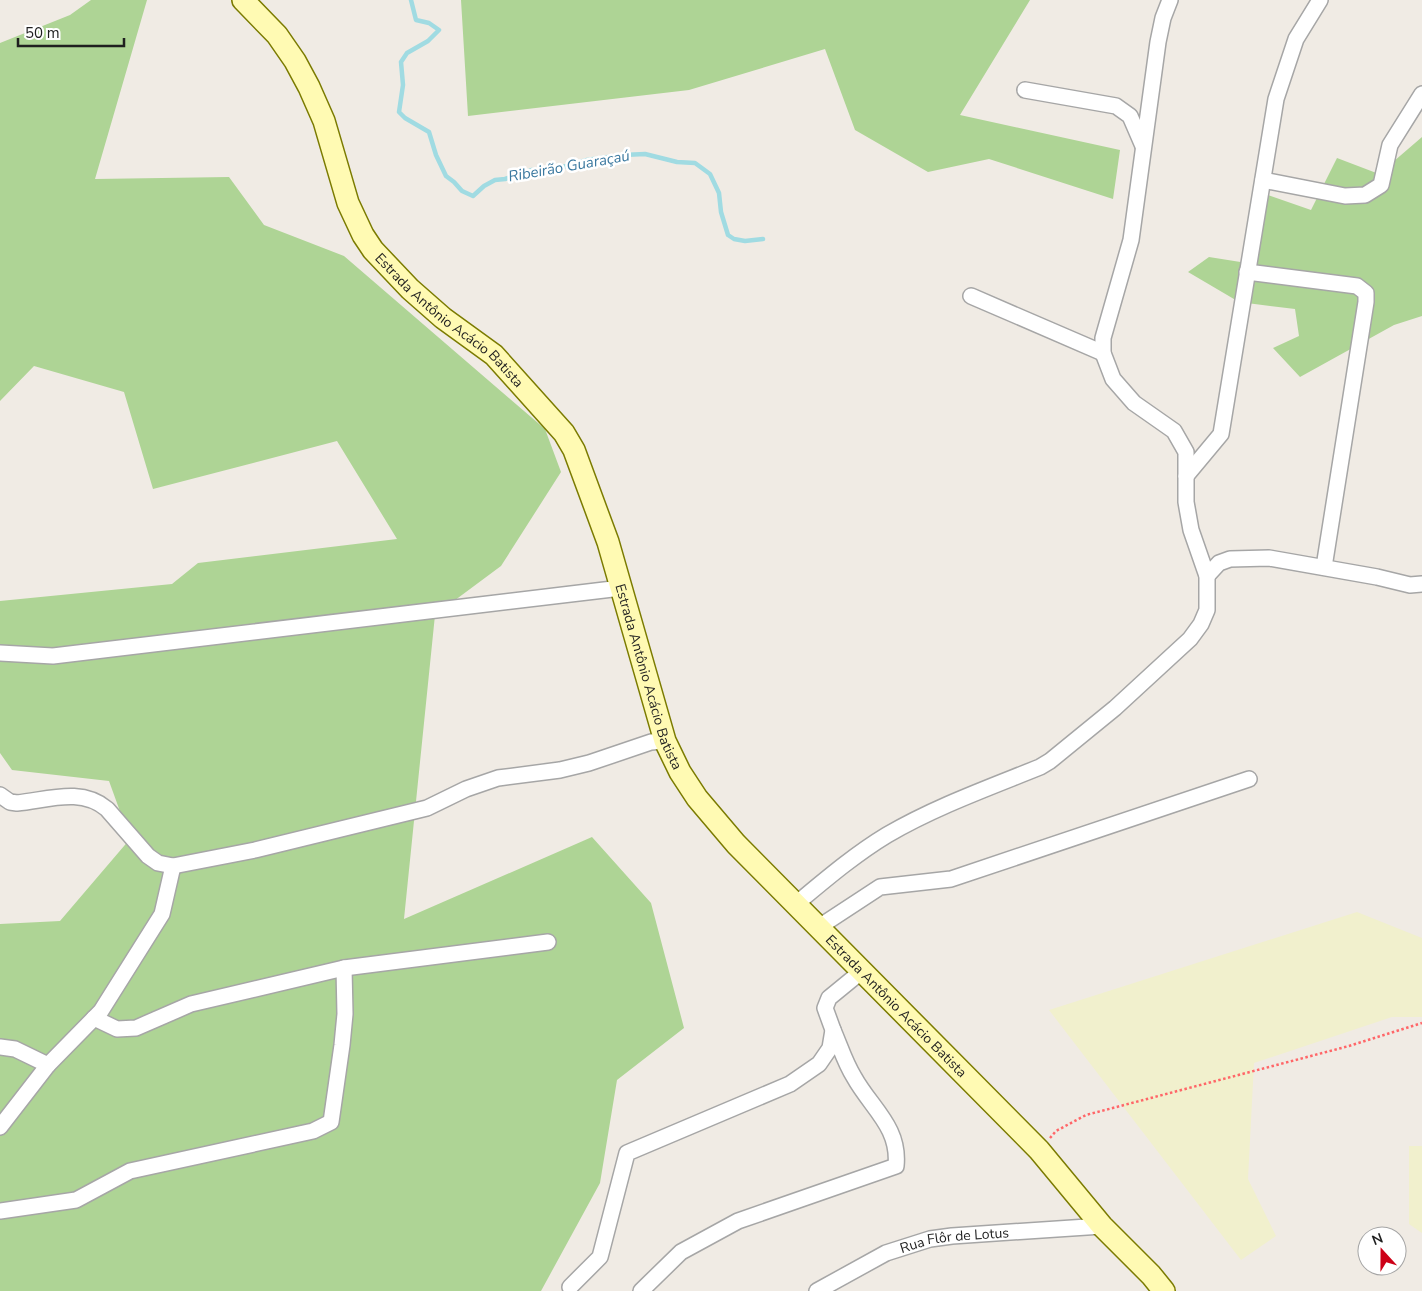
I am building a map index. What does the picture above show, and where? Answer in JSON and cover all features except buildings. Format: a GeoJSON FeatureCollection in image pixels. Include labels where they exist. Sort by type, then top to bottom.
{"type":"FeatureCollection","features":[{"type":"Feature","properties":{"kind":"street","name":"Estrada Antônio Acácio Batista"},"geometry":{"type":"LineString","coordinates":[[243,0],[277,36],[309,87],[324,121],[348,203],[363,235],[373,250],[410,289],[443,318],[494,355],[564,433],[574,450],[585,475],[608,542],[665,741],[680,772],[706,808],[736,844],[1039,1150],[1102,1226],[1151,1275],[1164,1291]]}},
{"type":"Feature","properties":{"kind":"street"},"geometry":{"type":"LineString","coordinates":[[796,904],[841,867],[887,836],[938,809],[1040,767],[1050,761],[1115,708],[1190,639],[1201,624],[1207,610],[1207,576],[1191,530],[1186,502],[1186,452],[1174,431],[1134,403],[1123,391],[1113,379],[1103,353],[1103,338],[1131,240],[1158,42],[1163,18],[1170,0]]}},
{"type":"Feature","properties":{"kind":"street"},"geometry":{"type":"LineString","coordinates":[[1186,476],[1221,434],[1276,99],[1296,39],[1320,0]]}},
{"type":"Feature","properties":{"kind":"street"},"geometry":{"type":"LineString","coordinates":[[1025,90],[1116,106],[1130,116],[1144,146]]}},
{"type":"Feature","properties":{"kind":"street"},"geometry":{"type":"LineString","coordinates":[[1263,180],[1345,196],[1365,195],[1381,185],[1390,145],[1422,94]]}},
{"type":"Feature","properties":{"kind":"street"},"geometry":{"type":"LineString","coordinates":[[1247,272],[1357,286],[1366,293],[1324,567]]}},
{"type":"Feature","properties":{"kind":"street"},"geometry":{"type":"LineString","coordinates":[[971,296],[1103,353]]}},
{"type":"Feature","properties":{"kind":"street"},"geometry":{"type":"LineString","coordinates":[[1207,576],[1219,563],[1230,558],[1269,558],[1410,584],[1422,584]]}},
{"type":"Feature","properties":{"kind":"street"},"geometry":{"type":"LineString","coordinates":[[0,653],[53,656],[621,588]]}},
{"type":"Feature","properties":{"kind":"street"},"geometry":{"type":"LineString","coordinates":[[0,795],[10,802],[17,803],[66,796],[84,797],[100,802],[148,856],[158,863],[173,866],[255,850],[427,808],[466,789],[498,778],[560,770],[589,763],[651,742],[665,741]]}},
{"type":"Feature","properties":{"kind":"street"},"geometry":{"type":"LineString","coordinates":[[819,927],[880,887],[951,879],[1249,779]]}},
{"type":"Feature","properties":{"kind":"street"},"geometry":{"type":"LineString","coordinates":[[0,1126],[48,1065],[101,1011],[162,914],[173,866]]}},
{"type":"Feature","properties":{"kind":"street"},"geometry":{"type":"LineString","coordinates":[[94,1018],[117,1029],[136,1028],[191,1004],[344,968],[548,942]]}},
{"type":"Feature","properties":{"kind":"street"},"geometry":{"type":"LineString","coordinates":[[0,1211],[76,1200],[130,1171],[313,1131],[330,1122],[342,1045],[344,968]]}},
{"type":"Feature","properties":{"kind":"street"},"geometry":{"type":"LineString","coordinates":[[642,1291],[681,1252],[738,1221],[896,1166],[897,1152],[889,1128],[853,1077],[825,1008],[829,998],[862,971]]}},
{"type":"Feature","properties":{"kind":"street"},"geometry":{"type":"LineString","coordinates":[[570,1287],[600,1257],[628,1153],[790,1084],[819,1064],[830,1048],[833,1030]]}},
{"type":"Feature","properties":{"kind":"street"},"geometry":{"type":"LineString","coordinates":[[0,1048],[15,1049],[48,1065]]}},
{"type":"Feature","properties":{"kind":"street","name":"Rua Flôr de Lotus"},"geometry":{"type":"LineString","coordinates":[[817,1291],[886,1253],[930,1239],[1102,1226]]}},
{"type":"Feature","properties":{"kind":"path"},"geometry":{"type":"LineString","coordinates":[[1039,1150],[1056,1131],[1086,1115],[1349,1046],[1422,1023]]}},
{"type":"Feature","properties":{"kind":"green space"},"geometry":{"type":"Polygon","coordinates":[[[91,0],[147,0],[95,179],[229,177],[264,225],[344,256],[545,429],[561,472],[501,566],[435,615],[404,919],[592,837],[651,903],[684,1028],[617,1080],[600,1183],[541,1291],[0,1291],[0,924],[60,921],[130,839],[109,781],[12,770],[0,753],[0,601],[172,584],[198,563],[397,539],[337,441],[153,489],[124,392],[34,366],[0,401],[0,43],[70,15],[91,0]]]}},
{"type":"Feature","properties":{"kind":"green space"},"geometry":{"type":"Polygon","coordinates":[[[461,0],[1030,0],[960,115],[1120,150],[1113,199],[989,159],[928,172],[855,130],[825,49],[689,90],[468,116],[461,0]]]}},
{"type":"Feature","properties":{"kind":"green space"},"geometry":{"type":"Polygon","coordinates":[[[1422,137],[1422,316],[1394,325],[1300,377],[1273,348],[1299,336],[1295,309],[1239,302],[1188,272],[1209,257],[1253,264],[1268,195],[1311,210],[1337,158],[1379,174],[1422,137]]]}},
{"type":"Feature","properties":{"kind":"green space"},"geometry":{"type":"Polygon","coordinates":[[[1357,912],[1422,938],[1422,1017],[1392,1017],[1254,1063],[1248,1179],[1276,1236],[1241,1260],[1049,1010],[1357,912]]]}},
{"type":"Feature","properties":{"kind":"green space"},"geometry":{"type":"Polygon","coordinates":[[[1409,1146],[1422,1146],[1422,1233],[1409,1224],[1409,1146]]]}},
{"type":"Feature","properties":{"kind":"waterway","name":"Ribeirão Guaraçaú"},"geometry":{"type":"LineString","coordinates":[[411,0],[416,20],[429,23],[439,30],[428,41],[407,53],[401,62],[403,85],[399,112],[405,118],[429,132],[436,155],[446,176],[462,191],[473,196],[484,186],[495,180],[505,179],[532,170],[549,171],[587,160],[645,154],[677,162],[695,163],[710,174],[719,193],[721,212],[728,235],[734,239],[745,241],[763,239]]}}]}
